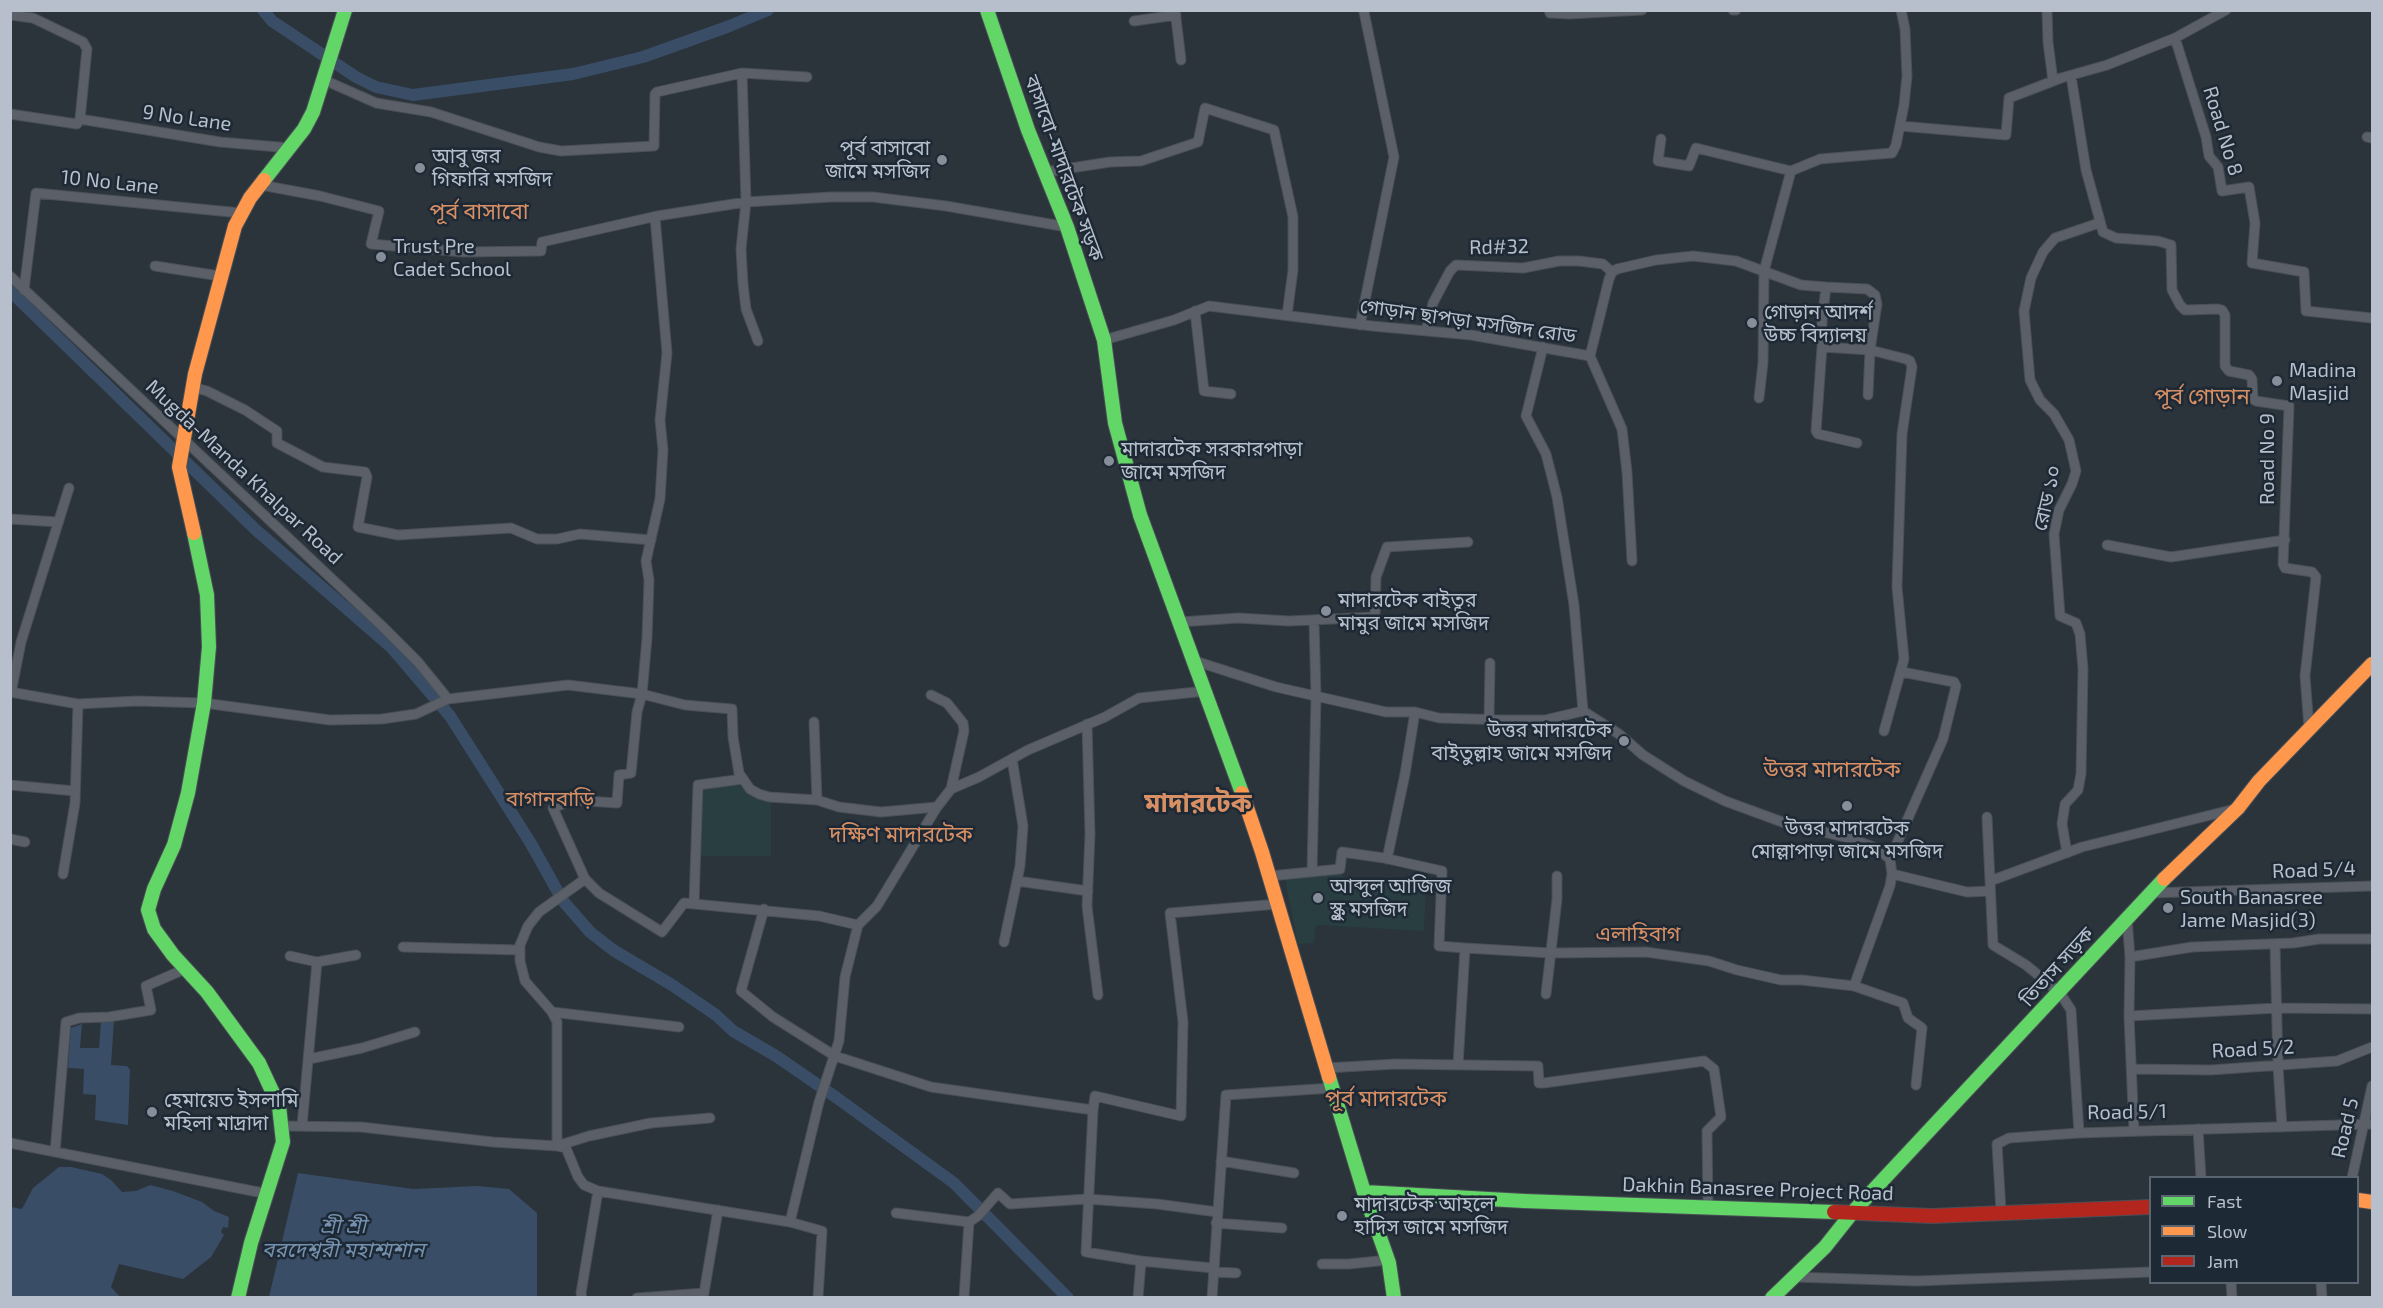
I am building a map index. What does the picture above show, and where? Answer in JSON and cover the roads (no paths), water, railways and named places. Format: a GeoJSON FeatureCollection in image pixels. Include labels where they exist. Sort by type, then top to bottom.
{"type":"FeatureCollection","features":[{"type":"Feature","properties":{"kind":"street"},"geometry":{"type":"LineString","coordinates":[[238,1298],[251,1243],[283,1142],[279,1107],[259,1063],[207,992],[185,969],[154,929],[148,910],[154,889],[174,845],[188,793],[204,703],[209,647],[207,596],[179,467],[192,387],[220,276],[241,213],[290,148],[313,112],[345,10]]}},
{"type":"Feature","properties":{"kind":"street","name":"বাসাবো-মাদারটেক সড়ক"},"geometry":{"type":"LineString","coordinates":[[987,10],[1067,227],[1104,340],[1115,423],[1134,494],[1270,876],[1332,1088],[1388,1260],[1394,1298]]}},
{"type":"Feature","properties":{"kind":"street"},"geometry":{"type":"LineString","coordinates":[[1549,10],[1550,13],[1569,14],[1642,10]]}},
{"type":"Feature","properties":{"kind":"street"},"geometry":{"type":"LineString","coordinates":[[1661,139],[1658,161],[1689,166],[1696,148],[1791,171],[1820,159],[1892,153],[1900,126],[1907,76],[1905,29],[1901,10]]}},
{"type":"Feature","properties":{"kind":"street"},"geometry":{"type":"LineString","coordinates":[[2047,10],[2053,81]]}},
{"type":"Feature","properties":{"kind":"street"},"geometry":{"type":"LineString","coordinates":[[1900,126],[2006,135],[2009,98],[2053,81],[2107,65],[2175,38],[2226,10]]}},
{"type":"Feature","properties":{"kind":"street"},"geometry":{"type":"LineString","coordinates":[[1360,325],[1394,157],[1364,12]]}},
{"type":"Feature","properties":{"kind":"street"},"geometry":{"type":"LineString","coordinates":[[1134,21],[1176,13],[1181,60]]}},
{"type":"Feature","properties":{"kind":"street"},"geometry":{"type":"LineString","coordinates":[[10,15],[33,18],[83,42],[87,49],[80,119]]}},
{"type":"Feature","properties":{"kind":"street","name":"Road No 8"},"geometry":{"type":"LineString","coordinates":[[2175,38],[2206,137],[2209,156],[2218,167],[2222,191],[2249,187],[2255,223],[2252,263],[2304,272],[2306,311],[2373,318]]}},
{"type":"Feature","properties":{"kind":"street"},"geometry":{"type":"LineString","coordinates":[[324,72],[376,103],[431,112],[539,147],[561,151],[654,146],[656,93],[742,74],[807,77]]}},
{"type":"Feature","properties":{"kind":"street"},"geometry":{"type":"LineString","coordinates":[[742,74],[746,202],[741,249],[743,284],[746,309],[758,341]]}},
{"type":"Feature","properties":{"kind":"street"},"geometry":{"type":"LineString","coordinates":[[2071,76],[2086,170],[2099,223]]}},
{"type":"Feature","properties":{"kind":"street"},"geometry":{"type":"LineString","coordinates":[[1045,172],[1110,162],[1141,161],[1198,142],[1205,108],[1274,130],[1293,217],[1293,270],[1287,315]]}},
{"type":"Feature","properties":{"kind":"street","name":"9 No Lane"},"geometry":{"type":"LineString","coordinates":[[10,114],[77,124],[80,119],[220,142],[290,148]]}},
{"type":"Feature","properties":{"kind":"street"},"geometry":{"type":"LineString","coordinates":[[1759,398],[1763,363],[1764,271],[1791,171]]}},
{"type":"Feature","properties":{"kind":"street"},"geometry":{"type":"LineString","coordinates":[[261,185],[320,196],[379,211],[371,244],[463,252],[541,251],[542,243],[655,217],[746,202],[873,197],[945,206],[1067,227]]}},
{"type":"Feature","properties":{"kind":"street","name":"10 No Lane"},"geometry":{"type":"LineString","coordinates":[[24,290],[36,193],[241,213]]}},
{"type":"Feature","properties":{"kind":"street"},"geometry":{"type":"LineString","coordinates":[[655,217],[667,353],[660,420],[663,450],[660,499],[646,561],[649,606],[642,694],[637,712],[631,773],[620,775],[617,803],[572,800],[553,808],[585,879],[599,892],[662,932],[684,903],[764,909],[819,916],[858,925]]}},
{"type":"Feature","properties":{"kind":"street","name":"Road No 9"},"geometry":{"type":"LineString","coordinates":[[2099,223],[2103,232],[2108,235],[2171,245],[2172,290],[2180,305],[2185,310],[2222,310],[2225,315],[2225,366],[2229,370],[2249,375],[2252,379],[2253,399],[2256,401],[2289,406],[2283,564],[2285,568],[2313,572],[2316,577],[2305,676],[2308,728]]}},
{"type":"Feature","properties":{"kind":"street","name":"রোড ১০"},"geometry":{"type":"LineString","coordinates":[[2067,853],[2062,824],[2065,804],[2078,790],[2081,774],[2083,669],[2080,634],[2076,623],[2060,616],[2054,534],[2059,510],[2076,471],[2069,440],[2054,414],[2040,400],[2030,380],[2024,311],[2031,279],[2043,252],[2055,238],[2099,223]]}},
{"type":"Feature","properties":{"kind":"street"},"geometry":{"type":"LineString","coordinates":[[1612,272],[1656,260],[1693,256],[1736,261],[1801,285],[1867,290],[1875,295],[1877,304],[1870,350],[1868,395]]}},
{"type":"Feature","properties":{"kind":"street","name":"Rd#32"},"geometry":{"type":"LineString","coordinates":[[1426,331],[1433,303],[1450,271],[1456,266],[1523,268],[1569,261],[1603,264],[1612,272]]}},
{"type":"Feature","properties":{"kind":"street"},"geometry":{"type":"LineString","coordinates":[[155,266],[220,276]]}},
{"type":"Feature","properties":{"kind":"street","name":"গোড়ান ছাপড়া মসজিদ রোড"},"geometry":{"type":"LineString","coordinates":[[1104,340],[1174,320],[1209,306],[1360,325],[1471,335],[1516,345],[1543,347],[1590,356],[1612,272]]}},
{"type":"Feature","properties":{"kind":"street","name":"Mugda-Manda Khalpar Road"},"geometry":{"type":"LineString","coordinates":[[10,276],[182,444],[382,626],[418,662],[445,700]]}},
{"type":"Feature","properties":{"kind":"street"},"geometry":{"type":"LineString","coordinates":[[1826,287],[1816,431],[1818,434],[1857,443]]}},
{"type":"Feature","properties":{"kind":"street"},"geometry":{"type":"LineString","coordinates":[[1195,311],[1204,391],[1230,394]]}},
{"type":"Feature","properties":{"kind":"street"},"geometry":{"type":"LineString","coordinates":[[1543,347],[1526,416],[1546,454],[1557,497],[1574,605],[1583,711]]}},
{"type":"Feature","properties":{"kind":"street"},"geometry":{"type":"LineString","coordinates":[[1822,347],[1870,350],[1906,359],[1910,361],[1912,367],[1902,434],[1897,587],[1904,637],[1904,659],[1884,731]]}},
{"type":"Feature","properties":{"kind":"street"},"geometry":{"type":"LineString","coordinates":[[1590,356],[1622,429],[1632,561]]}},
{"type":"Feature","properties":{"kind":"street"},"geometry":{"type":"LineString","coordinates":[[192,387],[218,396],[245,410],[277,431],[277,443],[323,468],[365,472],[367,477],[357,527],[398,535],[511,528],[537,538],[557,539],[580,534],[651,540]]}},
{"type":"Feature","properties":{"kind":"street"},"geometry":{"type":"LineString","coordinates":[[69,488],[21,642],[11,692],[78,704],[137,701],[204,703],[330,720],[382,719],[416,714],[445,700],[567,685],[642,694],[685,705],[732,709],[739,773],[750,789],[769,798],[817,800],[838,807],[881,812],[937,807]]}},
{"type":"Feature","properties":{"kind":"street"},"geometry":{"type":"LineString","coordinates":[[10,519],[58,522]]}},
{"type":"Feature","properties":{"kind":"street"},"geometry":{"type":"LineString","coordinates":[[2107,545],[2171,557],[2285,540]]}},
{"type":"Feature","properties":{"kind":"street"},"geometry":{"type":"LineString","coordinates":[[1180,622],[1238,618],[1314,620],[1375,617],[1376,577],[1387,547],[1468,542]]}},
{"type":"Feature","properties":{"kind":"street"},"geometry":{"type":"LineString","coordinates":[[1312,872],[1316,697],[1314,620]]}},
{"type":"Feature","properties":{"kind":"street"},"geometry":{"type":"LineString","coordinates":[[1195,661],[1316,697],[1386,712],[1415,712],[1439,718],[1545,720],[1583,711],[1684,781],[1725,801],[1785,823],[1849,838],[1876,848],[1890,859]]}},
{"type":"Feature","properties":{"kind":"street"},"geometry":{"type":"LineString","coordinates":[[1489,720],[1490,663]]}},
{"type":"Feature","properties":{"kind":"street","name":"তিতাস সড়ক"},"geometry":{"type":"LineString","coordinates":[[1772,1298],[1826,1246],[1852,1213],[2060,993],[2150,893],[2238,808],[2259,781],[2308,728],[2373,663]]}},
{"type":"Feature","properties":{"kind":"street"},"geometry":{"type":"LineString","coordinates":[[1854,986],[1892,874],[1890,859],[1943,739],[1956,686],[1954,682],[1902,672]]}},
{"type":"Feature","properties":{"kind":"street"},"geometry":{"type":"LineString","coordinates":[[951,789],[1105,717],[1139,698],[1206,691]]}},
{"type":"Feature","properties":{"kind":"street"},"geometry":{"type":"LineString","coordinates":[[790,1222],[819,1102],[835,1056],[841,1029],[845,976],[858,925],[877,906],[937,807],[951,789],[964,731],[963,723],[947,703],[931,695]]}},
{"type":"Feature","properties":{"kind":"street"},"geometry":{"type":"LineString","coordinates":[[63,874],[75,803],[78,704]]}},
{"type":"Feature","properties":{"kind":"street"},"geometry":{"type":"LineString","coordinates":[[1387,859],[1415,712]]}},
{"type":"Feature","properties":{"kind":"street"},"geometry":{"type":"LineString","coordinates":[[814,722],[817,800]]}},
{"type":"Feature","properties":{"kind":"street"},"geometry":{"type":"LineString","coordinates":[[1087,724],[1090,834],[1087,906],[1098,995]]}},
{"type":"Feature","properties":{"kind":"street"},"geometry":{"type":"LineString","coordinates":[[1004,942],[1020,866],[1023,826],[1012,759]]}},
{"type":"Feature","properties":{"kind":"street"},"geometry":{"type":"LineString","coordinates":[[694,904],[698,785],[743,779]]}},
{"type":"Feature","properties":{"kind":"street"},"geometry":{"type":"LineString","coordinates":[[10,785],[75,791]]}},
{"type":"Feature","properties":{"kind":"street"},"geometry":{"type":"LineString","coordinates":[[1990,881],[2067,853],[2238,808]]}},
{"type":"Feature","properties":{"kind":"street"},"geometry":{"type":"LineString","coordinates":[[1892,874],[1967,892],[1990,891],[1987,817]]}},
{"type":"Feature","properties":{"kind":"street"},"geometry":{"type":"LineString","coordinates":[[10,839],[25,842]]}},
{"type":"Feature","properties":{"kind":"street"},"geometry":{"type":"LineString","coordinates":[[1270,876],[1340,869],[1342,852],[1387,859],[1442,872],[1440,946],[1551,953],[1591,951],[1658,953],[1709,961],[1781,980],[1854,986],[1903,1003],[1908,1018],[1922,1028],[1916,1085]]}},
{"type":"Feature","properties":{"kind":"street"},"geometry":{"type":"LineString","coordinates":[[1546,994],[1557,899],[1557,876]]}},
{"type":"Feature","properties":{"kind":"street"},"geometry":{"type":"LineString","coordinates":[[557,1146],[558,1043],[556,1022],[552,1012],[525,981],[520,950],[528,927],[539,912],[585,879]]}},
{"type":"Feature","properties":{"kind":"street"},"geometry":{"type":"LineString","coordinates":[[1017,882],[1088,891]]}},
{"type":"Feature","properties":{"kind":"street","name":"Road 5/4"},"geometry":{"type":"LineString","coordinates":[[2150,893],[2373,886]]}},
{"type":"Feature","properties":{"kind":"street","name":"Road 5/1"},"geometry":{"type":"LineString","coordinates":[[1990,891],[1993,945],[2026,964],[2060,993],[2071,1010],[2079,1133],[2368,1124]]}},
{"type":"Feature","properties":{"kind":"street"},"geometry":{"type":"LineString","coordinates":[[1236,1273],[1141,1262],[1086,1252],[1093,1110],[1095,1096],[1181,1116],[1183,1022],[1170,913],[1278,904]]}},
{"type":"Feature","properties":{"kind":"street"},"geometry":{"type":"LineString","coordinates":[[764,909],[741,991],[773,1017],[835,1056],[931,1087],[1093,1110]]}},
{"type":"Feature","properties":{"kind":"street"},"geometry":{"type":"LineString","coordinates":[[2127,919],[2134,1131]]}},
{"type":"Feature","properties":{"kind":"street"},"geometry":{"type":"LineString","coordinates":[[2130,957],[2192,947],[2275,945],[2319,939],[2373,939]]}},
{"type":"Feature","properties":{"kind":"street"},"geometry":{"type":"LineString","coordinates":[[2275,945],[2282,1127]]}},
{"type":"Feature","properties":{"kind":"street"},"geometry":{"type":"LineString","coordinates":[[404,947],[520,950]]}},
{"type":"Feature","properties":{"kind":"street"},"geometry":{"type":"LineString","coordinates":[[1458,1065],[1465,948]]}},
{"type":"Feature","properties":{"kind":"street"},"geometry":{"type":"LineString","coordinates":[[290,956],[317,962],[356,955]]}},
{"type":"Feature","properties":{"kind":"street"},"geometry":{"type":"LineString","coordinates":[[302,1126],[317,962]]}},
{"type":"Feature","properties":{"kind":"street"},"geometry":{"type":"LineString","coordinates":[[55,1152],[66,1022],[79,1018],[109,1017],[151,1010],[146,986],[185,969]]}},
{"type":"Feature","properties":{"kind":"street"},"geometry":{"type":"LineString","coordinates":[[2129,1016],[2277,1008],[2373,1009]]}},
{"type":"Feature","properties":{"kind":"street"},"geometry":{"type":"LineString","coordinates":[[552,1012],[679,1027]]}},
{"type":"Feature","properties":{"kind":"street"},"geometry":{"type":"LineString","coordinates":[[309,1059],[362,1048],[415,1032]]}},
{"type":"Feature","properties":{"kind":"street","name":"Road 5/2"},"geometry":{"type":"LineString","coordinates":[[2132,1070],[2211,1070],[2337,1061],[2373,1047]]}},
{"type":"Feature","properties":{"kind":"street"},"geometry":{"type":"LineString","coordinates":[[1326,1068],[1396,1064],[1538,1066],[1539,1083],[1544,1083],[1704,1061],[1711,1064],[1714,1069],[1721,1118],[1707,1131],[1708,1207]]}},
{"type":"Feature","properties":{"kind":"street","name":"Road 5"},"geometry":{"type":"LineString","coordinates":[[2353,1176],[2368,1124],[2373,1086]]}},
{"type":"Feature","properties":{"kind":"street"},"geometry":{"type":"LineString","coordinates":[[1212,1298],[1226,1095],[1332,1088]]}},
{"type":"Feature","properties":{"kind":"street"},"geometry":{"type":"LineString","coordinates":[[557,1146],[588,1136],[651,1123],[710,1118]]}},
{"type":"Feature","properties":{"kind":"street"},"geometry":{"type":"LineString","coordinates":[[282,1126],[361,1127],[566,1148],[578,1177],[584,1185],[598,1191],[790,1222],[822,1231],[818,1298]]}},
{"type":"Feature","properties":{"kind":"street"},"geometry":{"type":"LineString","coordinates":[[2198,1129],[2201,1176]]}},
{"type":"Feature","properties":{"kind":"street"},"geometry":{"type":"LineString","coordinates":[[2001,1211],[1997,1144],[2008,1138],[2079,1133]]}},
{"type":"Feature","properties":{"kind":"street"},"geometry":{"type":"LineString","coordinates":[[10,1143],[268,1194]]}},
{"type":"Feature","properties":{"kind":"street"},"geometry":{"type":"LineString","coordinates":[[1221,1161],[1294,1173]]}},
{"type":"Feature","properties":{"kind":"street"},"geometry":{"type":"LineString","coordinates":[[582,1298],[580,1293],[598,1191]]}},
{"type":"Feature","properties":{"kind":"street","name":"Dakhin Banasree Project Road"},"geometry":{"type":"LineString","coordinates":[[1364,1192],[1524,1201],[1932,1216],[2001,1211],[2149,1207]]}},
{"type":"Feature","properties":{"kind":"street"},"geometry":{"type":"LineString","coordinates":[[896,1213],[969,1222],[989,1205],[998,1193],[1010,1204],[1087,1199],[1157,1204],[1217,1212]]}},
{"type":"Feature","properties":{"kind":"street"},"geometry":{"type":"LineString","coordinates":[[637,1298],[705,1293],[718,1210]]}},
{"type":"Feature","properties":{"kind":"street"},"geometry":{"type":"LineString","coordinates":[[964,1298],[969,1222]]}},
{"type":"Feature","properties":{"kind":"street"},"geometry":{"type":"LineString","coordinates":[[1216,1223],[1282,1228]]}},
{"type":"Feature","properties":{"kind":"street"},"geometry":{"type":"LineString","coordinates":[[1322,1264],[1388,1260]]}},
{"type":"Feature","properties":{"kind":"street"},"geometry":{"type":"LineString","coordinates":[[1138,1298],[1141,1262]]}},
{"type":"Feature","properties":{"kind":"street"},"geometry":{"type":"LineString","coordinates":[[1793,1278],[1917,1281],[2149,1272]]}},
{"type":"Feature","properties":{"kind":"water"},"geometry":{"type":"Polygon","coordinates":[[[114,1021],[111,1065],[127,1066],[130,1070],[128,1125],[95,1120],[96,1095],[83,1094],[84,1069],[68,1068],[71,1028],[82,1024],[80,1048],[99,1048],[101,1022],[114,1021]]]}},
{"type":"Feature","properties":{"kind":"water"},"geometry":{"type":"Polygon","coordinates":[[[59,1167],[71,1167],[102,1174],[122,1192],[136,1191],[150,1185],[173,1191],[202,1202],[214,1211],[229,1217],[228,1228],[223,1227],[221,1232],[224,1235],[211,1257],[183,1279],[119,1264],[111,1287],[120,1297],[11,1297],[11,1207],[22,1209],[33,1188],[59,1167]]]}},
{"type":"Feature","properties":{"kind":"water","name":"শ্রী শ্রী বরদেশ্বরী মহাশ্মশান"},"geometry":{"type":"Polygon","coordinates":[[[298,1173],[413,1189],[477,1186],[509,1189],[537,1213],[537,1297],[269,1297],[298,1173]]]}},
{"type":"Feature","properties":{"kind":"waterway"},"geometry":{"type":"LineString","coordinates":[[263,10],[272,21],[356,77],[376,87],[413,95],[573,74],[643,57],[768,10]]}},
{"type":"Feature","properties":{"kind":"waterway"},"geometry":{"type":"LineString","coordinates":[[10,291],[256,530],[392,648],[450,716],[530,842],[563,901],[590,932],[613,950],[672,985],[716,1015],[733,1031],[776,1056],[837,1098],[954,1183],[1068,1298]]}},
{"type":"Feature","properties":{"kind":"place","name":"পূর্ব বাসাবো জামে মসজিদ"},"geometry":{"type":"Point","coordinates":[942,160]}},
{"type":"Feature","properties":{"kind":"place","name":"আবু জর গিফারি মসজিদ"},"geometry":{"type":"Point","coordinates":[420,168]}},
{"type":"Feature","properties":{"kind":"place","name":"Trust Pre Cadet School"},"geometry":{"type":"Point","coordinates":[381,257]}},
{"type":"Feature","properties":{"kind":"place","name":"গোড়ান আদর্শ উচ্চ বিদ্যালয়"},"geometry":{"type":"Point","coordinates":[1752,323]}},
{"type":"Feature","properties":{"kind":"place","name":"Madina Masjid"},"geometry":{"type":"Point","coordinates":[2277,381]}},
{"type":"Feature","properties":{"kind":"place","name":"মাদারটেক সরকারপাড়া জামে মসজিদ"},"geometry":{"type":"Point","coordinates":[1109,461]}},
{"type":"Feature","properties":{"kind":"place","name":"মাদারটেক বাইতুর মামুর জামে মসজিদ"},"geometry":{"type":"Point","coordinates":[1326,611]}},
{"type":"Feature","properties":{"kind":"place","name":"উত্তর মাদারটেক বাইতুল্লাহ জামে মসজিদ"},"geometry":{"type":"Point","coordinates":[1624,741]}},
{"type":"Feature","properties":{"kind":"place","name":"উত্তর মাদারটেক মোল্লাপাড়া জামে মসজিদ"},"geometry":{"type":"Point","coordinates":[1847,806]}},
{"type":"Feature","properties":{"kind":"place","name":"আব্দুল আজিজ স্কুল মসজিদ"},"geometry":{"type":"Point","coordinates":[1318,898]}},
{"type":"Feature","properties":{"kind":"place","name":"South Banasree Jame Masjid(3)"},"geometry":{"type":"Point","coordinates":[2168,908]}},
{"type":"Feature","properties":{"kind":"place","name":"হেমায়েত ইসলামি মহিলা মাদ্রাদা"},"geometry":{"type":"Point","coordinates":[152,1112]}},
{"type":"Feature","properties":{"kind":"place","name":"মাদারটেক আহলে হাদিস জামে মসজিদ"},"geometry":{"type":"Point","coordinates":[1342,1216]}},
{"type":"Feature","properties":{"kind":"district","name":"পূর্ব বাসাবো"},"geometry":{"type":"Point","coordinates":[479,212]}},
{"type":"Feature","properties":{"kind":"district","name":"পূর্ব গোড়ান"},"geometry":{"type":"Point","coordinates":[2202,397]}},
{"type":"Feature","properties":{"kind":"district","name":"উত্তর মাদারটেক"},"geometry":{"type":"Point","coordinates":[1832,770]}},
{"type":"Feature","properties":{"kind":"district","name":"বাগানবাড়ি"},"geometry":{"type":"Point","coordinates":[550,799]}},
{"type":"Feature","properties":{"kind":"district","name":"মাদারটেক"},"geometry":{"type":"Point","coordinates":[1198,803]}},
{"type":"Feature","properties":{"kind":"district","name":"দক্ষিণ মাদারটেক"},"geometry":{"type":"Point","coordinates":[901,835]}},
{"type":"Feature","properties":{"kind":"district","name":"এলাহিবাগ"},"geometry":{"type":"Point","coordinates":[1638,934]}},
{"type":"Feature","properties":{"kind":"district","name":"পূর্ব মাদারটেক"},"geometry":{"type":"Point","coordinates":[1386,1099]}}]}
